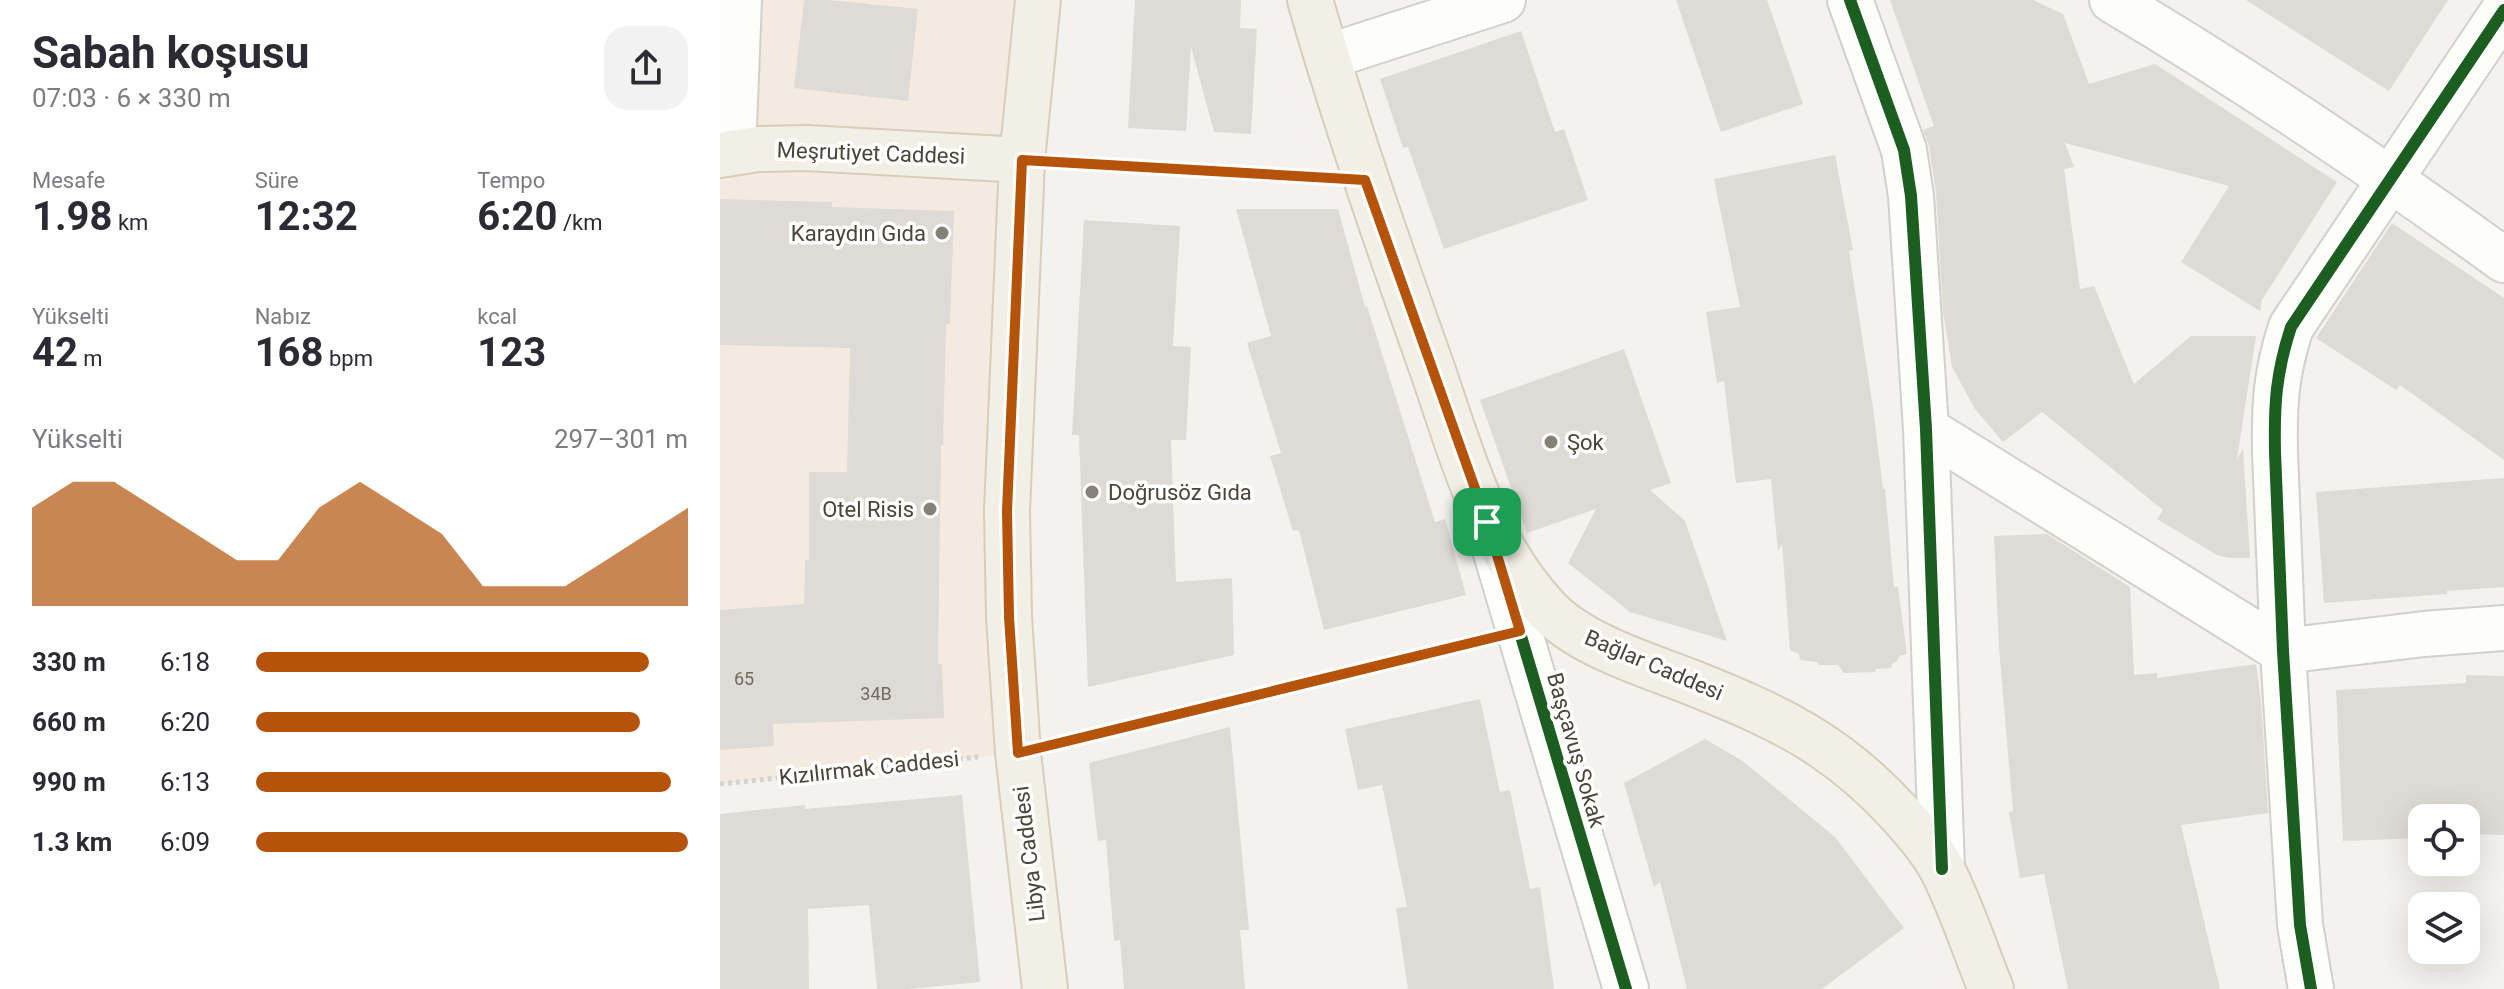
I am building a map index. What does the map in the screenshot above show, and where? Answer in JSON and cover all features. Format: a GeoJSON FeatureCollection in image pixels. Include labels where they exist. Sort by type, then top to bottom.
{"type":"FeatureCollection","features":[{"type":"Feature","properties":{"kind":"main road","name":"Libya Caddesi"},"geometry":{"type":"LineString","coordinates":[[1038,0],[1022,160],[1007,511],[1009,617],[1018,753],[1045,989]]}},
{"type":"Feature","properties":{"kind":"main road","name":"Bağlar Caddesi"},"geometry":{"type":"LineString","coordinates":[[1310,0],[1365,180],[1487,522],[1524,581],[1548,611],[1577,632],[1616,652],[1786,723],[1847,762],[1916,831],[1942,869],[1991,989]]}},
{"type":"Feature","properties":{"kind":"main road","name":"Meşrutiyet Caddesi"},"geometry":{"type":"LineString","coordinates":[[727,153],[807,148],[1022,160]]}},
{"type":"Feature","properties":{"kind":"street"},"geometry":{"type":"LineString","coordinates":[[727,153],[739,0]]}},
{"type":"Feature","properties":{"kind":"street"},"geometry":{"type":"LineString","coordinates":[[1327,57],[1503,0]]}},
{"type":"Feature","properties":{"kind":"street"},"geometry":{"type":"LineString","coordinates":[[1850,0],[1904,150],[1908,173],[1926,429],[1942,869]]}},
{"type":"Feature","properties":{"kind":"street"},"geometry":{"type":"LineString","coordinates":[[2112,0],[2390,177],[2504,260]]}},
{"type":"Feature","properties":{"kind":"street"},"geometry":{"type":"LineString","coordinates":[[2311,989],[2300,925],[2283,651],[2274,407],[2276,381],[2291,327],[2504,10]]}},
{"type":"Feature","properties":{"kind":"street"},"geometry":{"type":"LineString","coordinates":[[1926,429],[2283,651],[2504,628]]}},
{"type":"Feature","properties":{"kind":"street","name":"Başçavuş Sokak"},"geometry":{"type":"LineString","coordinates":[[1487,522],[1626,989]]}},
{"type":"Feature","properties":{"kind":"path"},"geometry":{"type":"LineString","coordinates":[[1022,160],[1365,180]]}},
{"type":"Feature","properties":{"kind":"shaded area"},"geometry":{"type":"Polygon","coordinates":[[[720,0],[1038,0],[1018,753],[720,784],[720,0]]]}},
{"type":"Feature","properties":{"kind":"building"},"geometry":{"type":"Polygon","coordinates":[[[804,0],[918,9],[908,101],[794,88],[804,0]]]}},
{"type":"Feature","properties":{"kind":"building"},"geometry":{"type":"Polygon","coordinates":[[[1135,0],[1241,0],[1240,28],[1257,29],[1251,134],[1214,132],[1191,47],[1186,131],[1128,128],[1135,0]]]}},
{"type":"Feature","properties":{"kind":"building"},"geometry":{"type":"Polygon","coordinates":[[[1676,0],[1767,0],[1803,104],[1721,132],[1676,0]]]}},
{"type":"Feature","properties":{"kind":"building"},"geometry":{"type":"Polygon","coordinates":[[[1890,0],[2033,0],[2063,14],[2089,84],[2155,64],[2337,182],[2262,300],[2260,311],[2181,262],[2229,186],[2065,143],[2074,167],[2064,169],[2080,289],[2094,286],[2134,384],[2191,336],[2256,336],[2237,459],[2243,449],[2250,558],[2217,555],[2157,519],[2163,510],[2042,412],[2003,442],[1975,409],[1952,367],[1943,311],[1936,192],[1929,146],[1923,130],[1934,126],[1890,0]]]}},
{"type":"Feature","properties":{"kind":"building"},"geometry":{"type":"Polygon","coordinates":[[[2246,0],[2448,0],[2389,91],[2246,0]]]}},
{"type":"Feature","properties":{"kind":"building"},"geometry":{"type":"Polygon","coordinates":[[[1521,31],[1555,132],[1564,129],[1588,200],[1444,249],[1408,147],[1403,148],[1380,79],[1521,31]]]}},
{"type":"Feature","properties":{"kind":"building"},"geometry":{"type":"Polygon","coordinates":[[[1835,155],[1853,250],[1849,251],[1885,489],[1894,587],[1898,587],[1907,654],[1899,656],[1891,668],[1876,669],[1875,672],[1844,673],[1838,665],[1819,665],[1800,660],[1799,654],[1790,650],[1782,544],[1778,551],[1771,479],[1736,483],[1724,381],[1717,383],[1706,312],[1740,307],[1714,179],[1835,155]]]}},
{"type":"Feature","properties":{"kind":"building"},"geometry":{"type":"Polygon","coordinates":[[[720,199],[832,202],[832,207],[954,211],[941,445],[938,664],[942,664],[944,718],[773,724],[774,746],[720,750],[720,610],[804,604],[805,560],[809,560],[809,472],[847,472],[850,348],[720,345],[720,199]]]}},
{"type":"Feature","properties":{"kind":"building"},"geometry":{"type":"Polygon","coordinates":[[[1236,209],[1338,209],[1365,307],[1435,522],[1445,519],[1466,595],[1324,630],[1299,530],[1293,531],[1270,456],[1281,453],[1247,343],[1271,336],[1236,209]]]}},
{"type":"Feature","properties":{"kind":"building"},"geometry":{"type":"Polygon","coordinates":[[[1084,220],[1180,226],[1173,346],[1191,347],[1186,440],[1171,440],[1176,582],[1232,578],[1234,655],[1088,687],[1079,435],[1072,435],[1084,220]]]}},
{"type":"Feature","properties":{"kind":"building"},"geometry":{"type":"Polygon","coordinates":[[[2392,223],[2504,298],[2504,460],[2400,385],[2396,390],[2316,338],[2392,223]]]}},
{"type":"Feature","properties":{"kind":"building"},"geometry":{"type":"Polygon","coordinates":[[[1624,349],[1671,483],[1650,490],[1685,521],[1727,641],[1630,612],[1568,563],[1596,509],[1527,533],[1480,400],[1624,349]]]}},
{"type":"Feature","properties":{"kind":"building"},"geometry":{"type":"Polygon","coordinates":[[[2504,478],[2504,587],[2324,603],[2316,492],[2504,478]]]}},
{"type":"Feature","properties":{"kind":"building"},"geometry":{"type":"Polygon","coordinates":[[[2047,534],[2130,587],[2134,675],[2157,673],[2157,678],[2256,664],[2268,813],[2181,825],[2220,989],[2068,989],[2044,874],[2020,878],[2009,812],[2013,811],[1999,648],[1994,536],[2047,534]]]}},
{"type":"Feature","properties":{"kind":"building"},"geometry":{"type":"Polygon","coordinates":[[[2466,675],[2504,676],[2504,835],[2480,834],[2480,804],[2408,804],[2408,839],[2343,841],[2336,690],[2466,683],[2466,675]]]}},
{"type":"Feature","properties":{"kind":"building"},"geometry":{"type":"Polygon","coordinates":[[[1480,699],[1500,792],[1510,790],[1530,889],[1540,887],[1554,989],[1408,989],[1396,908],[1407,907],[1382,785],[1358,790],[1345,729],[1480,699]]]}},
{"type":"Feature","properties":{"kind":"building"},"geometry":{"type":"Polygon","coordinates":[[[1230,727],[1249,930],[1240,930],[1245,989],[1124,989],[1120,940],[1114,941],[1106,840],[1098,841],[1089,763],[1230,727]]]}},
{"type":"Feature","properties":{"kind":"building"},"geometry":{"type":"Polygon","coordinates":[[[1705,739],[1744,762],[1835,837],[1904,928],[1822,989],[1687,989],[1660,882],[1654,887],[1624,783],[1705,739]]]}},
{"type":"Feature","properties":{"kind":"building"},"geometry":{"type":"Polygon","coordinates":[[[962,795],[980,982],[877,989],[869,905],[808,909],[809,989],[720,989],[720,814],[962,795]]]}},
{"type":"Feature","properties":{"kind":"cycle path"},"geometry":{"type":"LineString","coordinates":[[1850,0],[1904,150],[1911,196],[1926,429],[1942,869]]}},
{"type":"Feature","properties":{"kind":"cycle path"},"geometry":{"type":"LineString","coordinates":[[2311,989],[2300,925],[2283,651],[2275,452],[2279,374],[2291,327],[2504,10]]}},
{"type":"Feature","properties":{"kind":"cycle path"},"geometry":{"type":"LineString","coordinates":[[1487,522],[1626,989]]}},
{"type":"Feature","properties":{"kind":"place","name":"Karaydın Gıda"},"geometry":{"type":"Point","coordinates":[942,233]}},
{"type":"Feature","properties":{"kind":"place","name":"Şok"},"geometry":{"type":"Point","coordinates":[1551,442]}},
{"type":"Feature","properties":{"kind":"place","name":"Doğrusöz Gıda"},"geometry":{"type":"Point","coordinates":[1092,492]}},
{"type":"Feature","properties":{"kind":"place","name":"Otel Risis"},"geometry":{"type":"Point","coordinates":[930,509]}},
{"type":"Feature","properties":{"kind":"route"},"geometry":{"type":"LineString","coordinates":[[1022,160],[1365,180],[1487,522],[1520,631],[1018,753],[1009,617],[1007,511],[1022,160]]}}]}
